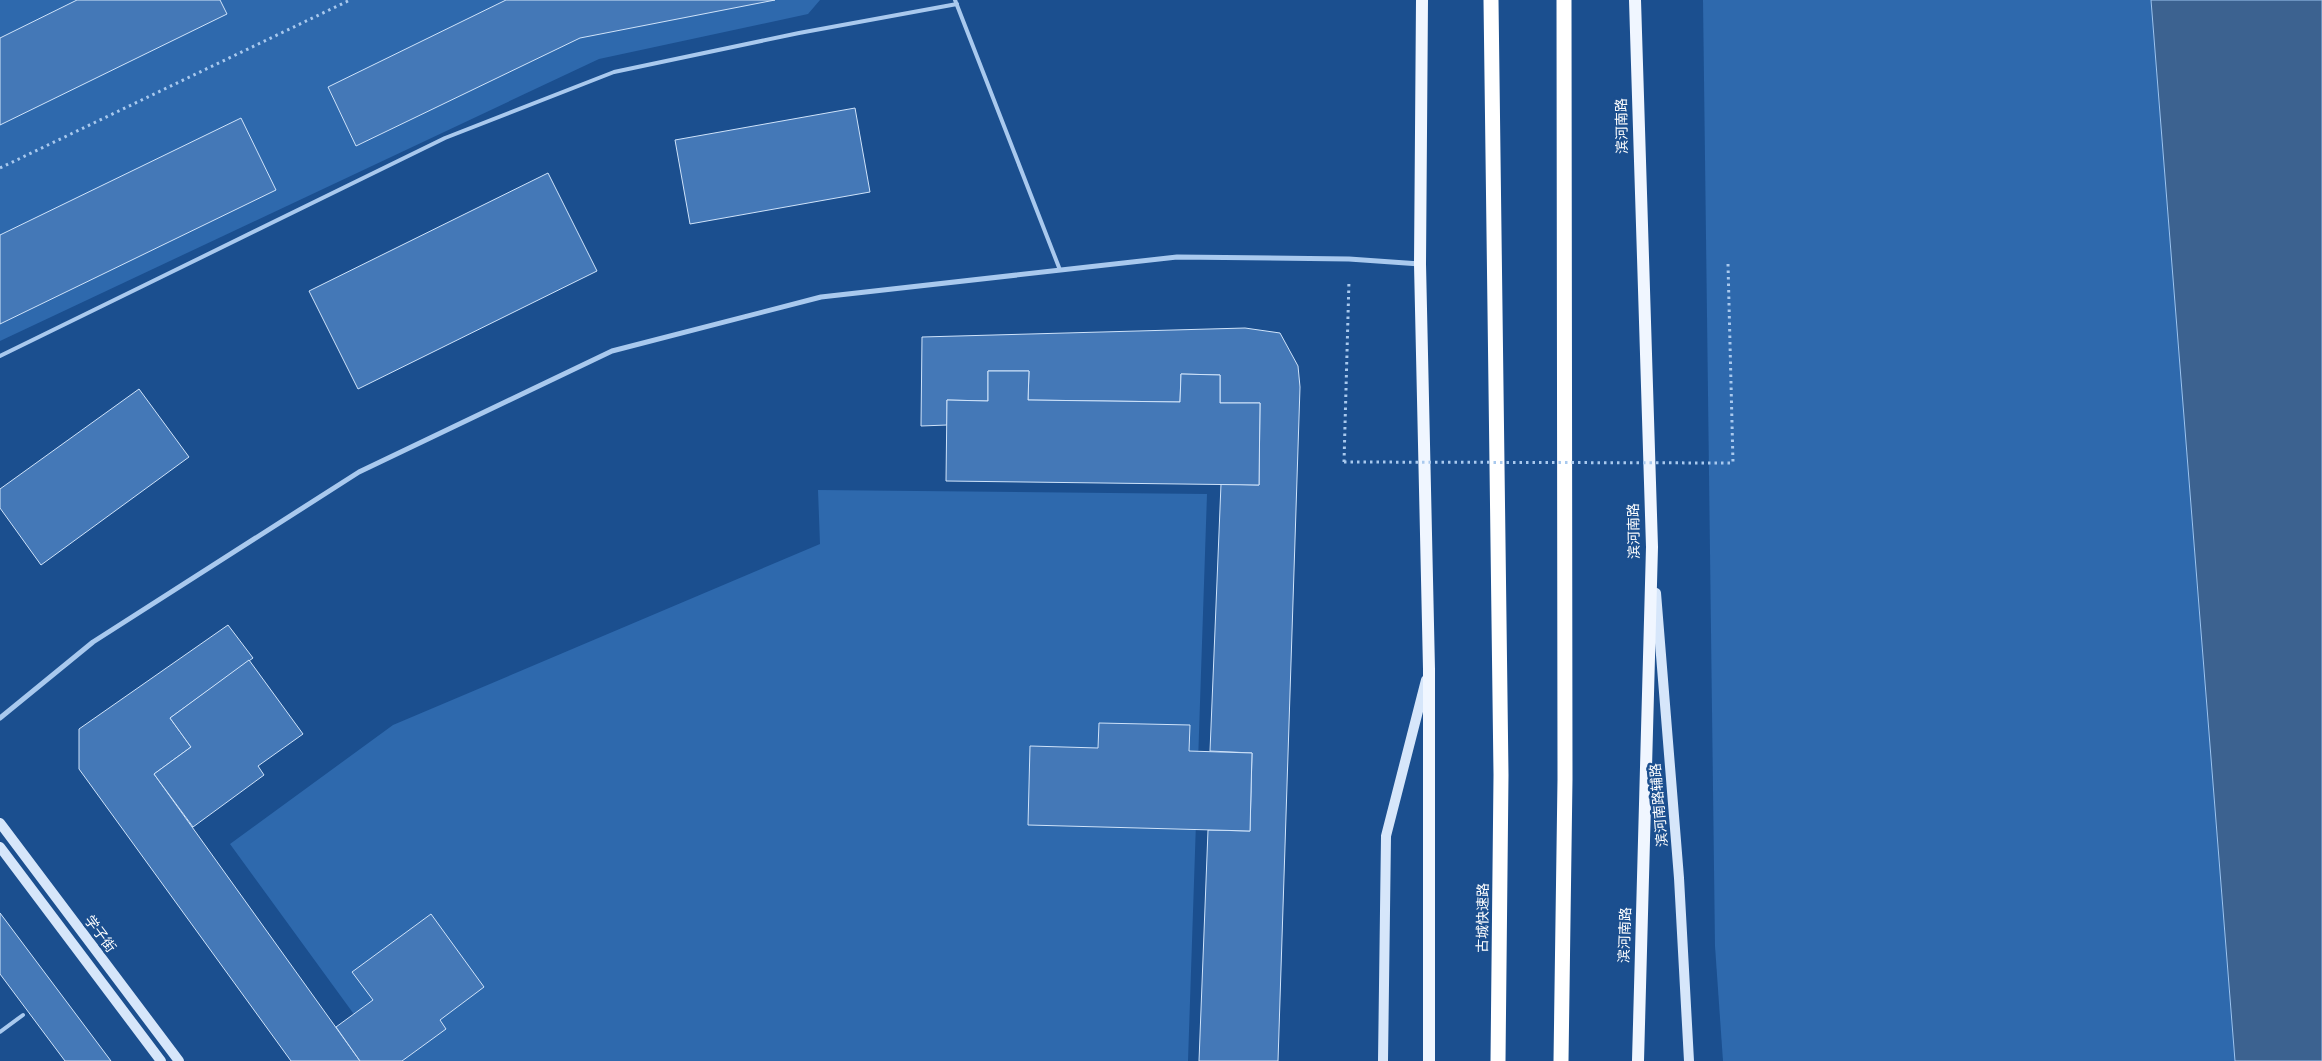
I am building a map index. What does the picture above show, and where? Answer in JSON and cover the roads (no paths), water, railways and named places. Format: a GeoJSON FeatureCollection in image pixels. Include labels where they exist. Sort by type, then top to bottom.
{"type":"FeatureCollection","features":[{"type":"Feature","properties":{"kind":"highway","name":"古城快速路"},"geometry":{"type":"LineString","coordinates":[[1491,0],[1501,775],[1498,1061]]}},
{"type":"Feature","properties":{"kind":"highway"},"geometry":{"type":"LineString","coordinates":[[1561,1061],[1565,779],[1564,0]]}},
{"type":"Feature","properties":{"kind":"main road"},"geometry":{"type":"LineString","coordinates":[[1422,0],[1420,264],[1429,669],[1429,1061]]}},
{"type":"Feature","properties":{"kind":"main road","name":"滨河南路"},"geometry":{"type":"LineString","coordinates":[[1635,0],[1652,547],[1638,1061]]}},
{"type":"Feature","properties":{"kind":"main road","name":"滨河南路辅路"},"geometry":{"type":"LineString","coordinates":[[1652,547],[1678,878],[1689,1061]]}},
{"type":"Feature","properties":{"kind":"main road"},"geometry":{"type":"LineString","coordinates":[[1383,1061],[1386,836],[1429,669]]}},
{"type":"Feature","properties":{"kind":"main road","name":"学子街"},"geometry":{"type":"LineString","coordinates":[[0,823],[179,1061]]}},
{"type":"Feature","properties":{"kind":"main road","name":"学子街"},"geometry":{"type":"LineString","coordinates":[[0,847],[161,1061]]}},
{"type":"Feature","properties":{"kind":"street"},"geometry":{"type":"LineString","coordinates":[[0,718],[93,642],[359,472],[612,351],[821,297],[1177,257],[1349,259],[1420,264]]}},
{"type":"Feature","properties":{"kind":"lane"},"geometry":{"type":"LineString","coordinates":[[0,356],[445,138],[614,72],[956,2],[1060,270]]}},
{"type":"Feature","properties":{"kind":"lane"},"geometry":{"type":"LineString","coordinates":[[0,1032],[23,1015]]}}]}
